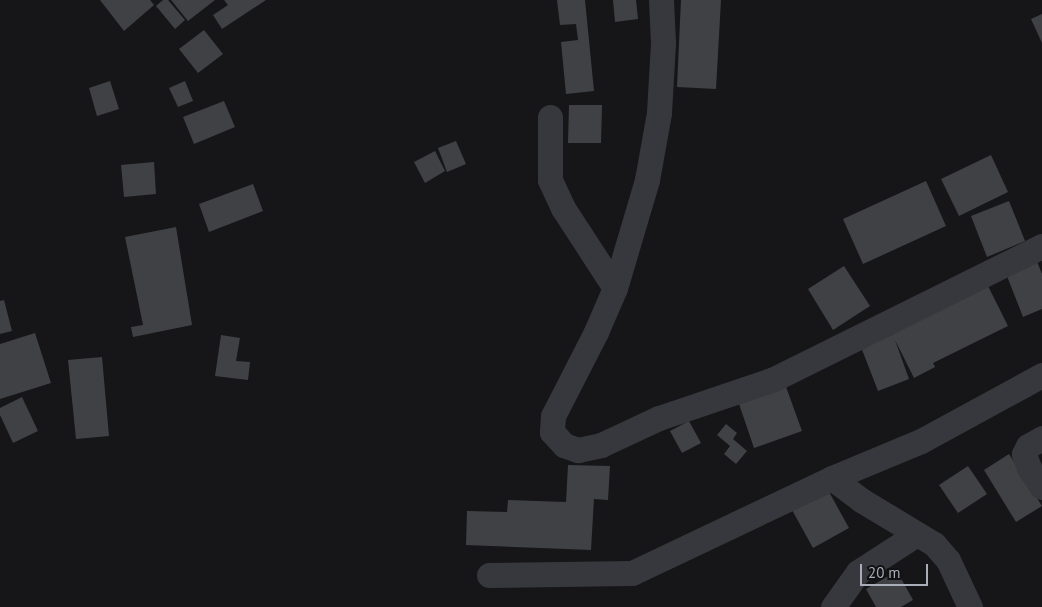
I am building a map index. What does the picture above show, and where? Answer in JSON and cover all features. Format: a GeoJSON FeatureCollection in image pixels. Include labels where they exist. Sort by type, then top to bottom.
{"type":"FeatureCollection","features":[{"type":"Feature","properties":{"kind":"street"},"geometry":{"type":"LineString","coordinates":[[661,0],[663,43],[658,113],[647,180],[615,288],[596,332],[552,416],[552,432],[564,444],[578,450],[601,445],[659,418],[774,379],[1042,246]]}},
{"type":"Feature","properties":{"kind":"street"},"geometry":{"type":"LineString","coordinates":[[550,117],[550,180],[563,208],[615,288]]}},
{"type":"Feature","properties":{"kind":"street"},"geometry":{"type":"LineString","coordinates":[[489,575],[632,573],[832,478],[921,441],[1042,375]]}},
{"type":"Feature","properties":{"kind":"street"},"geometry":{"type":"LineString","coordinates":[[1042,438],[1028,446],[1024,454],[1029,468],[1042,487]]}},
{"type":"Feature","properties":{"kind":"street"},"geometry":{"type":"LineString","coordinates":[[832,478],[934,544],[948,560],[970,607]]}},
{"type":"Feature","properties":{"kind":"street"},"geometry":{"type":"LineString","coordinates":[[833,607],[858,572],[917,534]]}},
{"type":"Feature","properties":{"kind":"building"},"geometry":{"type":"Polygon","coordinates":[[[100,0],[150,0],[154,5],[124,31],[100,0]]]}},
{"type":"Feature","properties":{"kind":"building"},"geometry":{"type":"Polygon","coordinates":[[[163,0],[168,0],[185,20],[175,29],[156,6],[163,0]]]}},
{"type":"Feature","properties":{"kind":"building"},"geometry":{"type":"Polygon","coordinates":[[[171,0],[215,0],[188,21],[171,0]]]}},
{"type":"Feature","properties":{"kind":"building"},"geometry":{"type":"Polygon","coordinates":[[[224,0],[266,0],[222,29],[213,15],[228,5],[224,0]]]}},
{"type":"Feature","properties":{"kind":"building"},"geometry":{"type":"Polygon","coordinates":[[[557,0],[585,0],[594,91],[566,94],[561,42],[578,40],[576,24],[560,25],[557,0]]]}},
{"type":"Feature","properties":{"kind":"building"},"geometry":{"type":"Polygon","coordinates":[[[613,0],[636,0],[638,19],[615,22],[613,0]]]}},
{"type":"Feature","properties":{"kind":"building"},"geometry":{"type":"Polygon","coordinates":[[[681,0],[721,0],[716,89],[677,87],[681,0]]]}},
{"type":"Feature","properties":{"kind":"building"},"geometry":{"type":"Polygon","coordinates":[[[1042,14],[1042,43],[1031,19],[1042,14]]]}},
{"type":"Feature","properties":{"kind":"building"},"geometry":{"type":"Polygon","coordinates":[[[204,30],[223,54],[198,73],[179,49],[204,30]]]}},
{"type":"Feature","properties":{"kind":"building"},"geometry":{"type":"Polygon","coordinates":[[[110,81],[119,109],[97,116],[89,88],[110,81]]]}},
{"type":"Feature","properties":{"kind":"building"},"geometry":{"type":"Polygon","coordinates":[[[185,81],[193,101],[178,107],[169,88],[185,81]]]}},
{"type":"Feature","properties":{"kind":"building"},"geometry":{"type":"Polygon","coordinates":[[[224,101],[235,127],[194,144],[183,117],[224,101]]]}},
{"type":"Feature","properties":{"kind":"building"},"geometry":{"type":"Polygon","coordinates":[[[569,105],[602,105],[601,143],[568,143],[569,105]]]}},
{"type":"Feature","properties":{"kind":"building"},"geometry":{"type":"Polygon","coordinates":[[[456,141],[466,164],[447,172],[438,148],[456,141]]]}},
{"type":"Feature","properties":{"kind":"building"},"geometry":{"type":"Polygon","coordinates":[[[435,151],[445,171],[425,183],[414,162],[435,151]]]}},
{"type":"Feature","properties":{"kind":"building"},"geometry":{"type":"Polygon","coordinates":[[[991,155],[1008,192],[959,216],[941,179],[991,155]]]}},
{"type":"Feature","properties":{"kind":"building"},"geometry":{"type":"Polygon","coordinates":[[[154,162],[156,194],[124,197],[121,165],[154,162]]]}},
{"type":"Feature","properties":{"kind":"building"},"geometry":{"type":"Polygon","coordinates":[[[926,181],[946,226],[863,264],[843,219],[926,181]]]}},
{"type":"Feature","properties":{"kind":"building"},"geometry":{"type":"Polygon","coordinates":[[[253,184],[263,211],[209,232],[199,204],[253,184]]]}},
{"type":"Feature","properties":{"kind":"building"},"geometry":{"type":"Polygon","coordinates":[[[1009,201],[1025,241],[987,257],[971,216],[1009,201]]]}},
{"type":"Feature","properties":{"kind":"building"},"geometry":{"type":"Polygon","coordinates":[[[176,227],[192,325],[133,337],[131,327],[143,325],[125,237],[176,227]]]}},
{"type":"Feature","properties":{"kind":"building"},"geometry":{"type":"Polygon","coordinates":[[[1036,259],[1042,274],[1042,309],[1023,317],[1005,271],[1036,259]]]}},
{"type":"Feature","properties":{"kind":"building"},"geometry":{"type":"Polygon","coordinates":[[[844,266],[870,306],[833,330],[808,289],[844,266]]]}},
{"type":"Feature","properties":{"kind":"building"},"geometry":{"type":"Polygon","coordinates":[[[988,286],[1008,326],[933,363],[935,367],[914,378],[895,340],[909,379],[878,391],[861,347],[892,335],[891,332],[988,286]]]}},
{"type":"Feature","properties":{"kind":"building"},"geometry":{"type":"Polygon","coordinates":[[[4,300],[12,331],[0,334],[0,301],[4,300]]]}},
{"type":"Feature","properties":{"kind":"building"},"geometry":{"type":"Polygon","coordinates":[[[35,333],[51,383],[0,399],[0,344],[35,333]]]}},
{"type":"Feature","properties":{"kind":"building"},"geometry":{"type":"Polygon","coordinates":[[[221,335],[240,338],[236,361],[250,362],[248,380],[215,376],[221,335]]]}},
{"type":"Feature","properties":{"kind":"building"},"geometry":{"type":"Polygon","coordinates":[[[102,357],[109,436],[76,439],[68,360],[102,357]]]}},
{"type":"Feature","properties":{"kind":"building"},"geometry":{"type":"Polygon","coordinates":[[[785,384],[802,431],[754,448],[738,401],[785,384]]]}},
{"type":"Feature","properties":{"kind":"building"},"geometry":{"type":"Polygon","coordinates":[[[22,397],[38,431],[13,443],[0,415],[0,408],[22,397]]]}},
{"type":"Feature","properties":{"kind":"building"},"geometry":{"type":"Polygon","coordinates":[[[689,421],[701,443],[682,453],[670,431],[689,421]]]}},
{"type":"Feature","properties":{"kind":"building"},"geometry":{"type":"Polygon","coordinates":[[[726,424],[737,433],[733,439],[747,451],[736,464],[724,454],[730,446],[717,435],[726,424]]]}},
{"type":"Feature","properties":{"kind":"building"},"geometry":{"type":"Polygon","coordinates":[[[1009,454],[1042,506],[1016,522],[984,470],[1009,454]]]}},
{"type":"Feature","properties":{"kind":"building"},"geometry":{"type":"Polygon","coordinates":[[[568,465],[610,466],[608,500],[594,499],[591,550],[466,545],[467,511],[507,512],[508,500],[566,502],[568,465]]]}},
{"type":"Feature","properties":{"kind":"building"},"geometry":{"type":"Polygon","coordinates":[[[968,466],[987,494],[958,513],[939,485],[968,466]]]}},
{"type":"Feature","properties":{"kind":"building"},"geometry":{"type":"Polygon","coordinates":[[[828,490],[849,528],[813,548],[792,510],[828,490]]]}},
{"type":"Feature","properties":{"kind":"building"},"geometry":{"type":"Polygon","coordinates":[[[897,571],[913,600],[901,607],[876,607],[866,589],[897,571]]]}}]}
